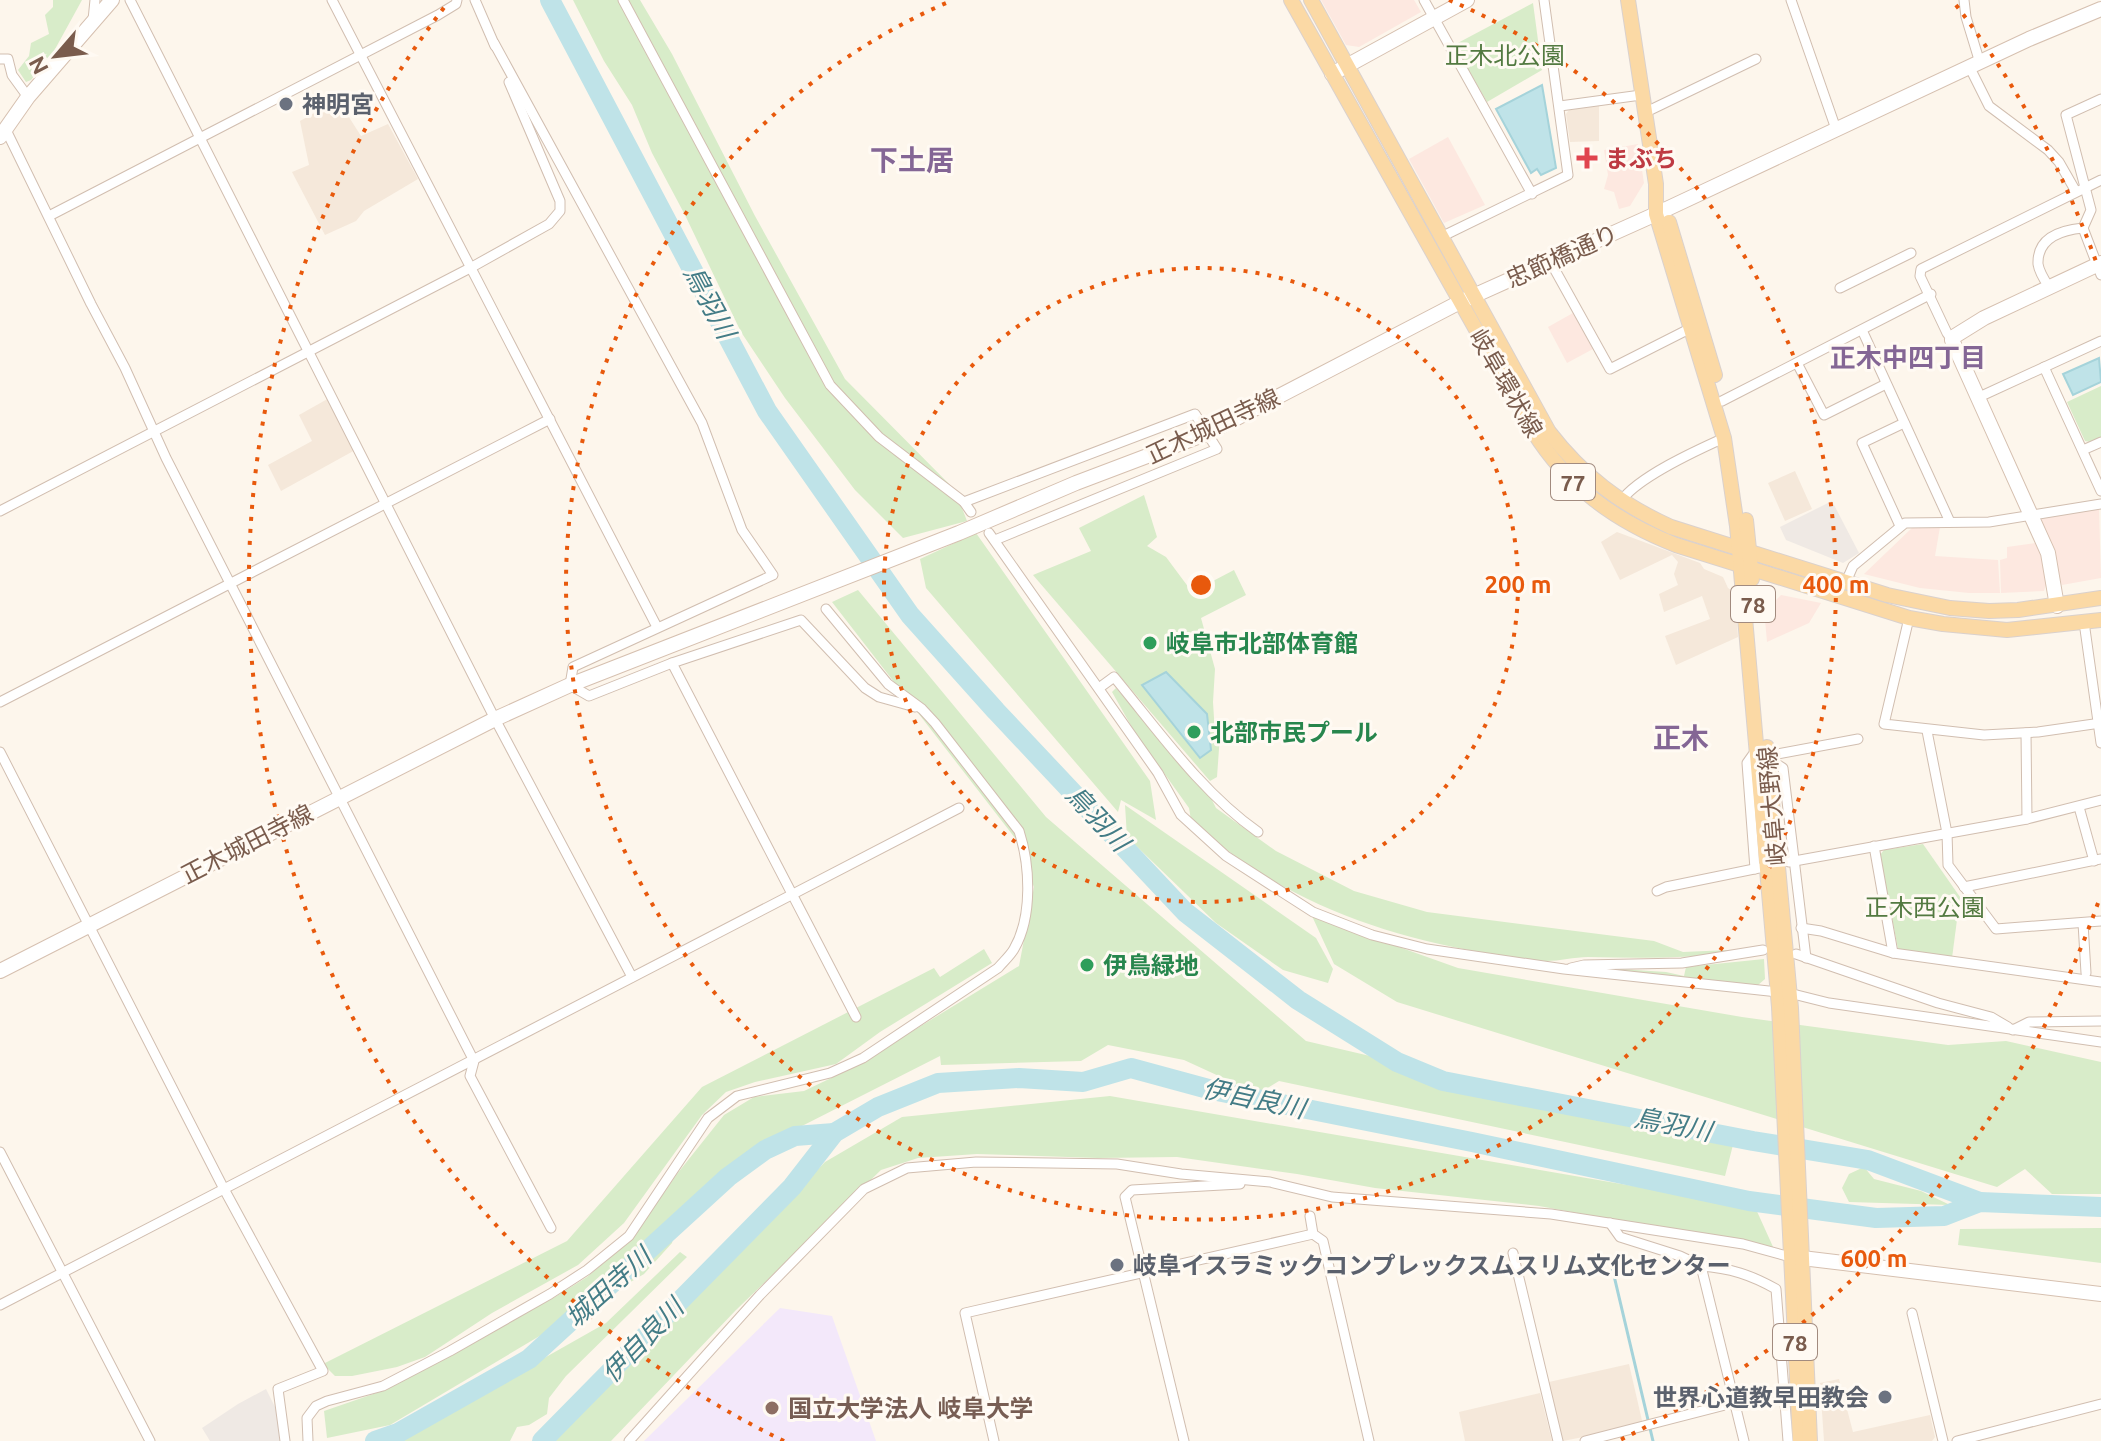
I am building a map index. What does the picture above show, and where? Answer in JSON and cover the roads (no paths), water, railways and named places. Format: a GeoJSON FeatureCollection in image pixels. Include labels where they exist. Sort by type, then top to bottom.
{"type":"FeatureCollection","features":[{"type":"Feature","properties":{"kind":"main road","name":"岐阜環状線"},"geometry":{"type":"LineString","coordinates":[[1291,0],[1332,74],[1549,432],[1568,458],[1592,481],[1621,501],[1671,527],[1900,599],[1989,611],[2057,606],[2101,598]]}},
{"type":"Feature","properties":{"kind":"main road","name":"岐阜環状線"},"geometry":{"type":"LineString","coordinates":[[1311,0],[1441,237],[1467,299],[1533,431],[1546,452],[1574,484],[1614,515],[1645,533],[1909,618],[2007,630],[2101,620]]}},
{"type":"Feature","properties":{"kind":"main road","name":"岐阜大野線"},"geometry":{"type":"LineString","coordinates":[[1628,0],[1660,212],[1724,438],[1745,551]]}},
{"type":"Feature","properties":{"kind":"main road","name":"岐阜大野線"},"geometry":{"type":"LineString","coordinates":[[1660,212],[1722,401],[1740,476],[1784,1000],[1796,1251],[1800,1441]]}},
{"type":"Feature","properties":{"kind":"main road","name":"岐阜大野線"},"geometry":{"type":"LineString","coordinates":[[1797,1390],[1810,1441]]}},
{"type":"Feature","properties":{"kind":"street"},"geometry":{"type":"LineString","coordinates":[[93,20],[95,0]]}},
{"type":"Feature","properties":{"kind":"street"},"geometry":{"type":"LineString","coordinates":[[112,0],[28,97],[3,133],[49,216],[125,368],[153,433],[474,1061],[470,1076],[551,1228]]}},
{"type":"Feature","properties":{"kind":"street"},"geometry":{"type":"LineString","coordinates":[[130,0],[495,719],[632,977]]}},
{"type":"Feature","properties":{"kind":"street"},"geometry":{"type":"LineString","coordinates":[[332,0],[657,627]]}},
{"type":"Feature","properties":{"kind":"street"},"geometry":{"type":"LineString","coordinates":[[49,216],[438,15],[456,4],[457,0]]}},
{"type":"Feature","properties":{"kind":"street"},"geometry":{"type":"LineString","coordinates":[[0,511],[472,267],[549,224],[560,211],[560,201],[475,0]]}},
{"type":"Feature","properties":{"kind":"street"},"geometry":{"type":"LineString","coordinates":[[623,0],[830,385],[879,437],[964,502],[971,512]]}},
{"type":"Feature","properties":{"kind":"street"},"geometry":{"type":"LineString","coordinates":[[1424,0],[1532,194]]}},
{"type":"Feature","properties":{"kind":"street"},"geometry":{"type":"LineString","coordinates":[[1332,74],[1467,0]]}},
{"type":"Feature","properties":{"kind":"street"},"geometry":{"type":"LineString","coordinates":[[1441,237],[1568,175],[1544,0]]}},
{"type":"Feature","properties":{"kind":"street"},"geometry":{"type":"LineString","coordinates":[[1791,0],[1836,129]]}},
{"type":"Feature","properties":{"kind":"street"},"geometry":{"type":"LineString","coordinates":[[1952,340],[1984,318],[2100,267],[2083,228],[2091,210],[2080,189],[2048,150],[1989,106],[1975,65],[1964,0]]}},
{"type":"Feature","properties":{"kind":"street"},"geometry":{"type":"LineString","coordinates":[[2095,11],[2101,0]]}},
{"type":"Feature","properties":{"kind":"street","name":"忠節橋通り"},"geometry":{"type":"LineString","coordinates":[[1467,299],[2095,11]]}},
{"type":"Feature","properties":{"kind":"street"},"geometry":{"type":"LineString","coordinates":[[494,43],[702,423],[742,530],[773,575],[573,667],[570,685],[589,696],[672,663],[801,620],[865,688],[879,697],[922,709]]}},
{"type":"Feature","properties":{"kind":"street"},"geometry":{"type":"LineString","coordinates":[[0,59],[8,59],[12,75],[28,97]]}},
{"type":"Feature","properties":{"kind":"street"},"geometry":{"type":"LineString","coordinates":[[1644,113],[1756,59]]}},
{"type":"Feature","properties":{"kind":"street"},"geometry":{"type":"LineString","coordinates":[[1560,106],[1641,95]]}},
{"type":"Feature","properties":{"kind":"street"},"geometry":{"type":"LineString","coordinates":[[2080,189],[2066,115],[2101,99]]}},
{"type":"Feature","properties":{"kind":"street"},"geometry":{"type":"LineString","coordinates":[[2057,606],[2048,553],[1931,294],[1920,276],[1921,269],[2101,180]]}},
{"type":"Feature","properties":{"kind":"street"},"geometry":{"type":"LineString","coordinates":[[2049,287],[2038,265],[2041,247],[2051,236],[2083,228]]}},
{"type":"Feature","properties":{"kind":"street"},"geometry":{"type":"LineString","coordinates":[[1840,288],[1911,253]]}},
{"type":"Feature","properties":{"kind":"street"},"geometry":{"type":"LineString","coordinates":[[1550,261],[1610,369],[1691,328]]}},
{"type":"Feature","properties":{"kind":"street"},"geometry":{"type":"LineString","coordinates":[[1722,401],[1931,294]]}},
{"type":"Feature","properties":{"kind":"street","name":"正木城田寺線"},"geometry":{"type":"LineString","coordinates":[[0,971],[495,719],[570,685],[1208,433],[1467,299]]}},
{"type":"Feature","properties":{"kind":"street"},"geometry":{"type":"LineString","coordinates":[[1862,330],[1950,522]]}},
{"type":"Feature","properties":{"kind":"street"},"geometry":{"type":"LineString","coordinates":[[1977,398],[2101,341]]}},
{"type":"Feature","properties":{"kind":"street"},"geometry":{"type":"LineString","coordinates":[[1797,363],[1824,415],[1886,384]]}},
{"type":"Feature","properties":{"kind":"street"},"geometry":{"type":"LineString","coordinates":[[2044,367],[2101,491]]}},
{"type":"Feature","properties":{"kind":"street"},"geometry":{"type":"LineString","coordinates":[[964,502],[1195,414],[1217,449],[992,536],[1158,773],[1191,827],[1226,856],[1313,912],[1372,935],[1427,949],[2101,1042]]}},
{"type":"Feature","properties":{"kind":"street"},"geometry":{"type":"LineString","coordinates":[[0,702],[550,419]]}},
{"type":"Feature","properties":{"kind":"street"},"geometry":{"type":"LineString","coordinates":[[1900,526],[1862,443],[1904,423]]}},
{"type":"Feature","properties":{"kind":"street"},"geometry":{"type":"LineString","coordinates":[[1621,501],[1628,491],[1693,452],[1724,438]]}},
{"type":"Feature","properties":{"kind":"street"},"geometry":{"type":"LineString","coordinates":[[2083,450],[2101,442]]}},
{"type":"Feature","properties":{"kind":"street"},"geometry":{"type":"LineString","coordinates":[[1846,582],[1853,566],[1905,523],[1989,522],[2101,504]]}},
{"type":"Feature","properties":{"kind":"street"},"geometry":{"type":"LineString","coordinates":[[308,1441],[307,1418],[316,1406],[383,1386],[550,1294],[587,1270],[629,1236],[708,1118],[737,1096],[830,1073],[863,1058],[989,975],[1014,949],[1028,888],[1025,850],[1019,831],[922,709],[888,684],[826,609]]}},
{"type":"Feature","properties":{"kind":"street"},"geometry":{"type":"LineString","coordinates":[[1909,618],[1884,724],[1984,735],[2100,723]]}},
{"type":"Feature","properties":{"kind":"street"},"geometry":{"type":"LineString","coordinates":[[2084,622],[2101,743]]}},
{"type":"Feature","properties":{"kind":"street"},"geometry":{"type":"LineString","coordinates":[[672,663],[856,1017]]}},
{"type":"Feature","properties":{"kind":"street"},"geometry":{"type":"LineString","coordinates":[[1099,688],[1114,677],[1190,768],[1238,818],[1258,832]]}},
{"type":"Feature","properties":{"kind":"street"},"geometry":{"type":"LineString","coordinates":[[1927,731],[1947,833],[1948,865],[1996,929],[2101,921]]}},
{"type":"Feature","properties":{"kind":"street"},"geometry":{"type":"LineString","coordinates":[[2026,733],[2027,819]]}},
{"type":"Feature","properties":{"kind":"street"},"geometry":{"type":"LineString","coordinates":[[1657,891],[1757,869],[1747,763],[1764,754],[1858,739]]}},
{"type":"Feature","properties":{"kind":"street"},"geometry":{"type":"LineString","coordinates":[[0,752],[224,1189],[323,1371],[278,1389],[285,1441]]}},
{"type":"Feature","properties":{"kind":"street"},"geometry":{"type":"LineString","coordinates":[[1764,754],[1783,768],[1802,954],[1938,1003],[1991,1017],[2013,1030]]}},
{"type":"Feature","properties":{"kind":"street"},"geometry":{"type":"LineString","coordinates":[[1791,862],[2027,819],[2101,800]]}},
{"type":"Feature","properties":{"kind":"street"},"geometry":{"type":"LineString","coordinates":[[1964,887],[2098,860],[2079,807]]}},
{"type":"Feature","properties":{"kind":"street"},"geometry":{"type":"LineString","coordinates":[[0,1305],[959,808]]}},
{"type":"Feature","properties":{"kind":"street"},"geometry":{"type":"LineString","coordinates":[[1874,846],[1893,953]]}},
{"type":"Feature","properties":{"kind":"street"},"geometry":{"type":"LineString","coordinates":[[2083,923],[2086,973]]}},
{"type":"Feature","properties":{"kind":"street"},"geometry":{"type":"LineString","coordinates":[[1801,930],[1821,931],[1893,953],[2101,982]]}},
{"type":"Feature","properties":{"kind":"street"},"geometry":{"type":"LineString","coordinates":[[1564,969],[1584,965],[1682,963],[1763,950]]}},
{"type":"Feature","properties":{"kind":"street"},"geometry":{"type":"LineString","coordinates":[[2013,1030],[2029,1022],[2101,1021]]}},
{"type":"Feature","properties":{"kind":"street"},"geometry":{"type":"LineString","coordinates":[[0,1152],[150,1441]]}},
{"type":"Feature","properties":{"kind":"street"},"geometry":{"type":"LineString","coordinates":[[629,1441],[760,1295],[864,1189],[897,1171],[943,1163],[1117,1164],[1181,1174],[1270,1182],[1332,1197],[1497,1208],[2101,1294]]}},
{"type":"Feature","properties":{"kind":"street"},"geometry":{"type":"LineString","coordinates":[[1184,1441],[1125,1197],[1132,1190],[1270,1182]]}},
{"type":"Feature","properties":{"kind":"street"},"geometry":{"type":"LineString","coordinates":[[1310,1216],[1313,1234],[1323,1241],[1369,1441]]}},
{"type":"Feature","properties":{"kind":"street"},"geometry":{"type":"LineString","coordinates":[[1610,1223],[1620,1237],[1701,1266],[1727,1268],[1756,1277],[1776,1289],[1797,1390],[1788,1441]]}},
{"type":"Feature","properties":{"kind":"street"},"geometry":{"type":"LineString","coordinates":[[994,1441],[965,1313],[1313,1234]]}},
{"type":"Feature","properties":{"kind":"street"},"geometry":{"type":"LineString","coordinates":[[1513,1253],[1558,1441]]}},
{"type":"Feature","properties":{"kind":"street"},"geometry":{"type":"LineString","coordinates":[[1701,1266],[1744,1441]]}},
{"type":"Feature","properties":{"kind":"street"},"geometry":{"type":"LineString","coordinates":[[1912,1313],[1943,1441]]}},
{"type":"Feature","properties":{"kind":"street"},"geometry":{"type":"LineString","coordinates":[[1585,1441],[1797,1390]]}},
{"type":"Feature","properties":{"kind":"street"},"geometry":{"type":"LineString","coordinates":[[1957,1441],[2101,1404]]}},
{"type":"Feature","properties":{"kind":"water"},"geometry":{"type":"Polygon","coordinates":[[[1542,85],[1556,168],[1541,175],[1537,169],[1531,173],[1496,109],[1542,85]]]}},
{"type":"Feature","properties":{"kind":"water"},"geometry":{"type":"Polygon","coordinates":[[[2099,358],[2101,382],[2073,395],[2063,374],[2099,358]]]}},
{"type":"Feature","properties":{"kind":"water","name":"北部市民プール"},"geometry":{"type":"Polygon","coordinates":[[[1166,672],[1207,714],[1211,750],[1200,758],[1142,685],[1166,672]]]}},
{"type":"Feature","properties":{"kind":"waterway","name":"鳥羽川"},"geometry":{"type":"LineString","coordinates":[[550,0],[767,411],[910,615],[1185,912],[1298,1000],[1397,1062],[1443,1081],[1868,1160],[1980,1202]]}},
{"type":"Feature","properties":{"kind":"waterway","name":"伊自良川"},"geometry":{"type":"LineString","coordinates":[[542,1441],[792,1187],[834,1133],[878,1107],[938,1083],[1019,1078],[1083,1082],[1131,1068],[1212,1090],[1749,1201],[1876,1218],[1944,1216],[1980,1202],[2101,1207]]}},
{"type":"Feature","properties":{"kind":"waterway","name":"城田寺川"},"geometry":{"type":"LineString","coordinates":[[375,1441],[398,1433],[529,1359],[728,1177],[765,1150],[795,1136],[834,1133]]}},
{"type":"Feature","properties":{"kind":"waterway"},"geometry":{"type":"LineString","coordinates":[[1611,1263],[1653,1441]]}},
{"type":"Feature","properties":{"kind":"place","name":"神明宮"},"geometry":{"type":"Point","coordinates":[286,104]}},
{"type":"Feature","properties":{"kind":"place","name":"まぶち"},"geometry":{"type":"Point","coordinates":[1587,158]}},
{"type":"Feature","properties":{"kind":"place","name":"岐阜市北部体育館"},"geometry":{"type":"Point","coordinates":[1150,643]}},
{"type":"Feature","properties":{"kind":"place","name":"北部市民プール"},"geometry":{"type":"Point","coordinates":[1194,732]}},
{"type":"Feature","properties":{"kind":"place","name":"伊鳥緑地"},"geometry":{"type":"Point","coordinates":[1087,965]}},
{"type":"Feature","properties":{"kind":"place","name":"岐阜イスラミックコンプレックスムスリム文化センター"},"geometry":{"type":"Point","coordinates":[1117,1265]}},
{"type":"Feature","properties":{"kind":"place","name":"世界心道教早田教会"},"geometry":{"type":"Point","coordinates":[1885,1397]}},
{"type":"Feature","properties":{"kind":"place","name":"国立大学法人 岐阜大学"},"geometry":{"type":"Point","coordinates":[772,1408]}},
{"type":"Feature","properties":{"kind":"district","name":"下土居"},"geometry":{"type":"Point","coordinates":[912,159]}},
{"type":"Feature","properties":{"kind":"district","name":"正木中四丁目"},"geometry":{"type":"Point","coordinates":[1908,357]}},
{"type":"Feature","properties":{"kind":"district","name":"正木"},"geometry":{"type":"Point","coordinates":[1681,737]}},
{"type":"Feature","properties":{"kind":"park label","name":"正木北公園"},"geometry":{"type":"Point","coordinates":[1505,55]}},
{"type":"Feature","properties":{"kind":"park label","name":"正木西公園"},"geometry":{"type":"Point","coordinates":[1925,907]}}]}
